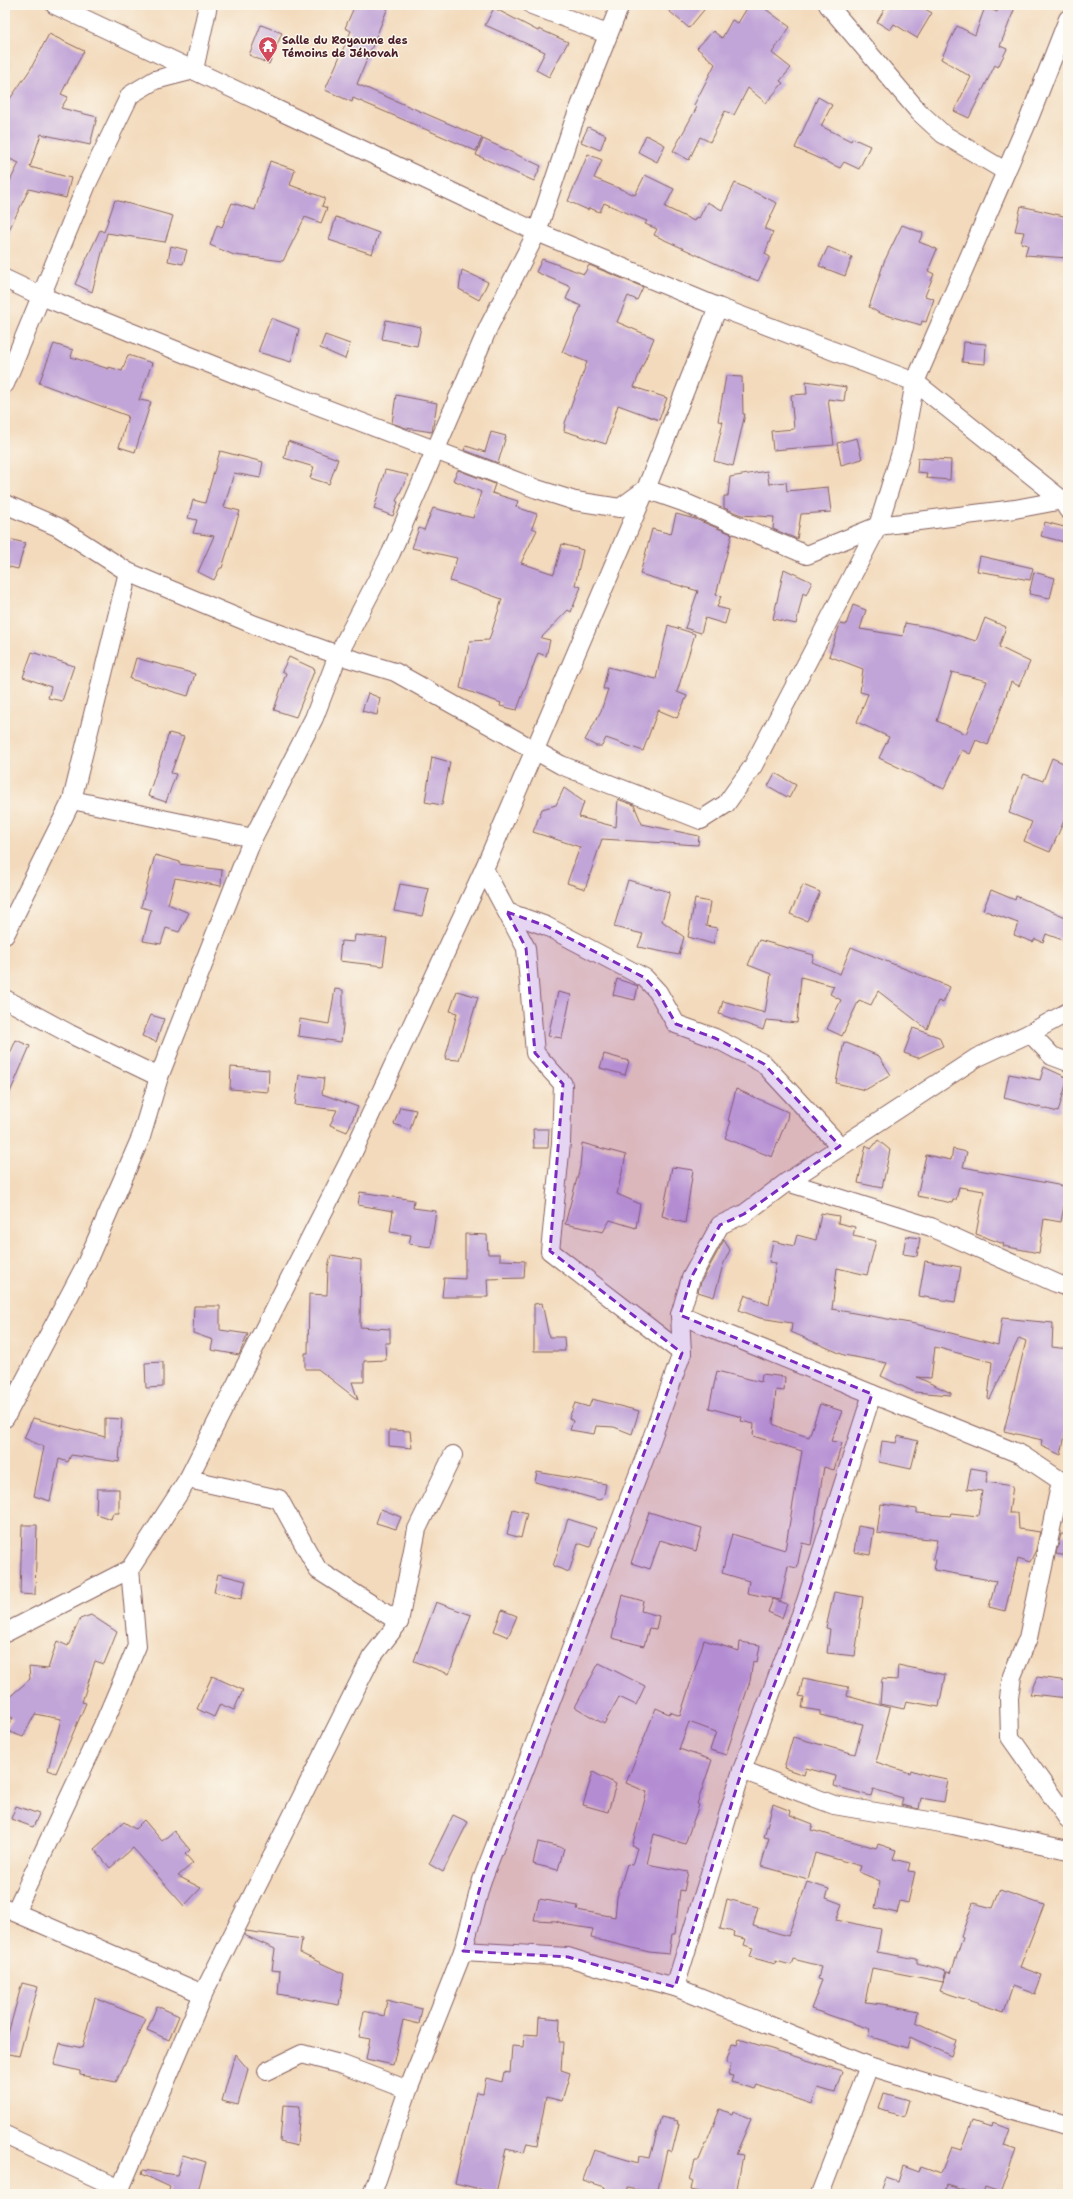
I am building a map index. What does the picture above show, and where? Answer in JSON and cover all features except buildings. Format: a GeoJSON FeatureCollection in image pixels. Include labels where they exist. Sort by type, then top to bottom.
{"type":"FeatureCollection","features":[{"type":"Feature","properties":{"kind":"street"},"geometry":{"type":"LineString","coordinates":[[55,5],[537,232],[718,307],[915,382],[1066,503]]}},
{"type":"Feature","properties":{"kind":"street"},"geometry":{"type":"LineString","coordinates":[[194,70],[208,5]]}},
{"type":"Feature","properties":{"kind":"street"},"geometry":{"type":"LineString","coordinates":[[532,5],[607,34]]}},
{"type":"Feature","properties":{"kind":"street"},"geometry":{"type":"LineString","coordinates":[[5,1418],[86,1264],[141,1137],[159,1076],[253,838],[314,718],[338,655],[391,553],[490,326],[537,232],[572,124],[607,34],[620,5]]}},
{"type":"Feature","properties":{"kind":"street"},"geometry":{"type":"LineString","coordinates":[[828,5],[919,112],[943,134],[1005,171]]}},
{"type":"Feature","properties":{"kind":"street"},"geometry":{"type":"LineString","coordinates":[[5,504],[58,527],[128,572],[255,625],[338,655],[394,672],[535,749],[561,765],[701,820],[726,804],[753,766],[878,526],[903,446],[915,382],[1068,19]]}},
{"type":"Feature","properties":{"kind":"street"},"geometry":{"type":"LineString","coordinates":[[5,384],[87,184],[130,95],[155,80],[194,70]]}},
{"type":"Feature","properties":{"kind":"street"},"geometry":{"type":"LineString","coordinates":[[5,279],[41,296],[240,376],[537,489],[575,501],[620,508],[646,489]]}},
{"type":"Feature","properties":{"kind":"street"},"geometry":{"type":"LineString","coordinates":[[5,1633],[130,1569],[188,1479],[350,1159],[484,869],[646,489],[718,307]]}},
{"type":"Feature","properties":{"kind":"street"},"geometry":{"type":"LineString","coordinates":[[646,489],[683,502],[807,555],[878,526],[1066,503]]}},
{"type":"Feature","properties":{"kind":"street"},"geometry":{"type":"LineString","coordinates":[[5,936],[72,800],[128,572]]}},
{"type":"Feature","properties":{"kind":"street"},"geometry":{"type":"LineString","coordinates":[[72,800],[253,838]]}},
{"type":"Feature","properties":{"kind":"street"},"geometry":{"type":"LineString","coordinates":[[484,869],[526,948],[535,1053],[563,1084],[560,1143],[550,1251],[682,1353]]}},
{"type":"Feature","properties":{"kind":"street"},"geometry":{"type":"LineString","coordinates":[[507,912],[546,926],[645,978],[658,992],[676,1024],[715,1038],[764,1064],[840,1146]]}},
{"type":"Feature","properties":{"kind":"street"},"geometry":{"type":"LineString","coordinates":[[5,999],[70,1034],[159,1076]]}},
{"type":"Feature","properties":{"kind":"street"},"geometry":{"type":"LineString","coordinates":[[372,2194],[408,2090],[463,1951],[482,1880],[647,1452],[682,1353],[680,1315],[691,1278],[720,1225],[744,1214],[787,1182],[840,1146],[976,1058],[1030,1033],[1068,1012]]}},
{"type":"Feature","properties":{"kind":"street"},"geometry":{"type":"LineString","coordinates":[[1030,1033],[1052,1056],[1068,1062]]}},
{"type":"Feature","properties":{"kind":"street"},"geometry":{"type":"LineString","coordinates":[[787,1182],[931,1227],[1068,1287]]}},
{"type":"Feature","properties":{"kind":"street"},"geometry":{"type":"LineString","coordinates":[[680,1315],[1022,1455],[1065,1484],[1028,1638],[1012,1676],[1009,1698],[1010,1737],[1068,1819]]}},
{"type":"Feature","properties":{"kind":"street"},"geometry":{"type":"LineString","coordinates":[[674,1987],[742,1770],[806,1601],[872,1394]]}},
{"type":"Feature","properties":{"kind":"street"},"geometry":{"type":"LineString","coordinates":[[5,2135],[119,2192],[203,1994],[371,1658],[399,1622],[417,1529],[453,1455]]}},
{"type":"Feature","properties":{"kind":"street"},"geometry":{"type":"LineString","coordinates":[[188,1479],[279,1499],[318,1570],[399,1622]]}},
{"type":"Feature","properties":{"kind":"street"},"geometry":{"type":"LineString","coordinates":[[130,1569],[137,1646],[105,1721],[10,1910],[203,1994]]}},
{"type":"Feature","properties":{"kind":"street"},"geometry":{"type":"LineString","coordinates":[[742,1770],[834,1805],[953,1825],[1068,1850]]}},
{"type":"Feature","properties":{"kind":"street"},"geometry":{"type":"LineString","coordinates":[[463,1951],[568,1956],[600,1967],[674,1987],[869,2066],[1068,2126]]}},
{"type":"Feature","properties":{"kind":"street"},"geometry":{"type":"LineString","coordinates":[[267,2071],[302,2054],[343,2065],[408,2090]]}},
{"type":"Feature","properties":{"kind":"street"},"geometry":{"type":"LineString","coordinates":[[820,2194],[869,2066]]}},
{"type":"Feature","properties":{"kind":"highlighted area"},"geometry":{"type":"Polygon","coordinates":[[[507,912],[546,926],[645,978],[658,992],[676,1024],[715,1038],[764,1064],[840,1146],[744,1214],[720,1225],[691,1278],[680,1315],[872,1394],[806,1601],[742,1770],[675,1987],[568,1957],[463,1951],[482,1880],[682,1353],[550,1251],[563,1084],[535,1053],[526,948],[507,912]]]}},
{"type":"Feature","properties":{"kind":"place","name":"Salle du Royaume des Témoins de Jéhovah"},"geometry":{"type":"Point","coordinates":[268,63]}}]}
